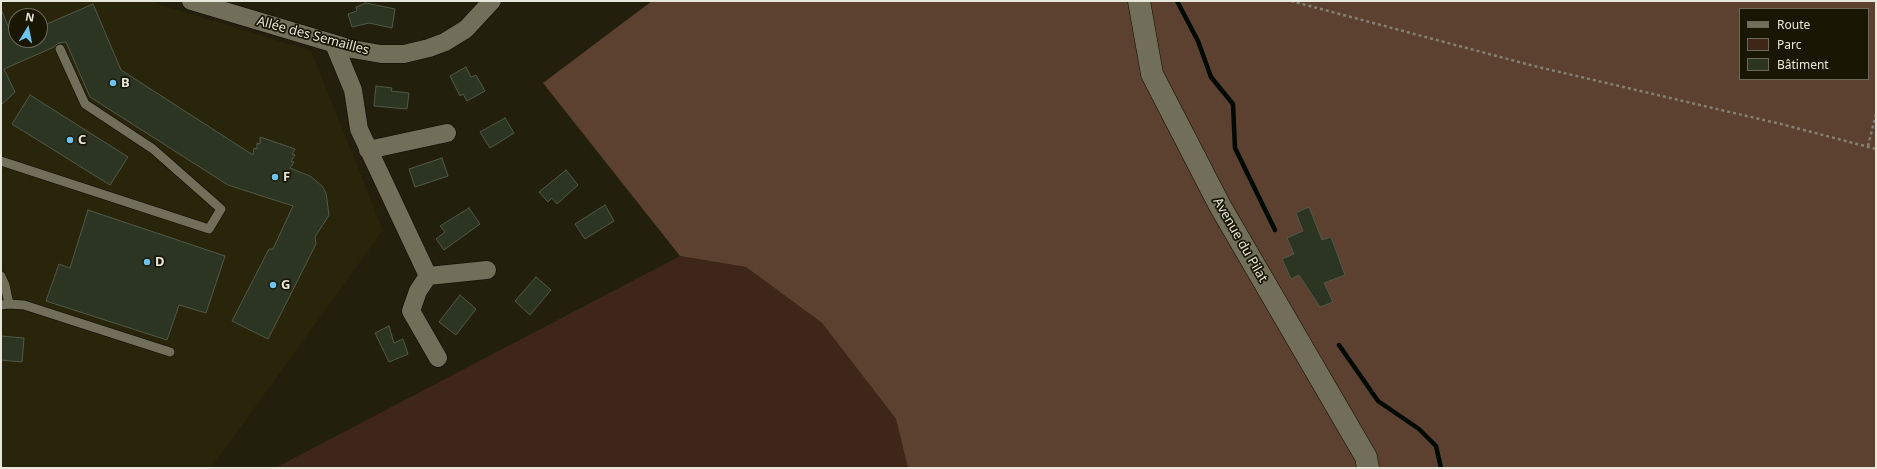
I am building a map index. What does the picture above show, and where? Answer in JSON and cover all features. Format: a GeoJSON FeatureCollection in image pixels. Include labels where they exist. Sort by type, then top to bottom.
{"type":"FeatureCollection","features":[{"type":"Feature","properties":{"kind":"main road","name":"Avenue du Pilat"},"geometry":{"type":"LineString","coordinates":[[1139,1],[1152,74],[1220,206],[1366,458],[1368,468]]}},
{"type":"Feature","properties":{"kind":"street","name":"Allée des Semailles"},"geometry":{"type":"LineString","coordinates":[[191,1],[334,44],[380,54],[404,54],[429,48],[445,42],[466,29],[492,1]]}},
{"type":"Feature","properties":{"kind":"street"},"geometry":{"type":"LineString","coordinates":[[334,44],[353,90],[359,129],[428,276]]}},
{"type":"Feature","properties":{"kind":"street"},"geometry":{"type":"LineString","coordinates":[[368,150],[447,133]]}},
{"type":"Feature","properties":{"kind":"street"},"geometry":{"type":"LineString","coordinates":[[428,276],[488,270]]}},
{"type":"Feature","properties":{"kind":"street"},"geometry":{"type":"LineString","coordinates":[[428,276],[418,291],[411,311],[438,358]]}},
{"type":"Feature","properties":{"kind":"lane"},"geometry":{"type":"LineString","coordinates":[[1,161],[209,229],[221,209],[153,149],[85,104],[60,49]]}},
{"type":"Feature","properties":{"kind":"lane"},"geometry":{"type":"LineString","coordinates":[[1,276],[5,285],[5,304],[24,305],[170,352]]}},
{"type":"Feature","properties":{"kind":"path"},"geometry":{"type":"LineString","coordinates":[[1291,1],[1534,66],[1785,125],[1876,149]]}},
{"type":"Feature","properties":{"kind":"path"},"geometry":{"type":"LineString","coordinates":[[1868,146],[1876,114]]}},
{"type":"Feature","properties":{"kind":"shaded area"},"geometry":{"type":"Polygon","coordinates":[[[1,1],[156,1],[158,4],[311,51],[383,230],[211,468],[1,468],[1,1]]]}},
{"type":"Feature","properties":{"kind":"shaded area"},"geometry":{"type":"Polygon","coordinates":[[[652,1],[1876,1],[1876,468],[908,468],[896,419],[822,323],[746,267],[680,256],[543,83],[652,1]]]}},
{"type":"Feature","properties":{"kind":"green space"},"geometry":{"type":"Polygon","coordinates":[[[680,256],[746,267],[822,323],[896,419],[908,468],[275,468],[680,256]]]}},
{"type":"Feature","properties":{"kind":"building"},"geometry":{"type":"Polygon","coordinates":[[[366,3],[395,9],[392,28],[369,23],[352,27],[348,14],[357,11],[356,7],[366,3]]]}},
{"type":"Feature","properties":{"kind":"building"},"geometry":{"type":"Polygon","coordinates":[[[93,4],[121,70],[253,155],[254,148],[257,149],[257,143],[260,144],[260,137],[295,149],[292,154],[295,155],[291,161],[294,162],[290,168],[310,176],[322,186],[326,193],[329,215],[315,237],[316,244],[268,339],[232,321],[269,249],[273,249],[293,206],[228,185],[90,97],[66,42],[58,43],[54,47],[4,69],[15,92],[1,105],[1,9],[8,26],[8,48],[48,48],[48,24],[93,4]]]}},
{"type":"Feature","properties":{"kind":"building"},"geometry":{"type":"Polygon","coordinates":[[[466,67],[471,77],[476,75],[485,91],[467,101],[463,94],[460,96],[450,76],[466,67]]]}},
{"type":"Feature","properties":{"kind":"building"},"geometry":{"type":"Polygon","coordinates":[[[376,86],[392,88],[391,91],[409,93],[407,109],[374,106],[376,86]]]}},
{"type":"Feature","properties":{"kind":"building","name":"C"},"geometry":{"type":"Polygon","coordinates":[[[30,95],[128,157],[110,185],[12,124],[30,95]]]}},
{"type":"Feature","properties":{"kind":"building"},"geometry":{"type":"Polygon","coordinates":[[[505,118],[514,133],[490,148],[480,132],[505,118]]]}},
{"type":"Feature","properties":{"kind":"building"},"geometry":{"type":"Polygon","coordinates":[[[442,158],[448,176],[415,187],[409,169],[442,158]]]}},
{"type":"Feature","properties":{"kind":"building"},"geometry":{"type":"Polygon","coordinates":[[[566,170],[578,185],[557,204],[552,198],[548,202],[539,192],[566,170]]]}},
{"type":"Feature","properties":{"kind":"building"},"geometry":{"type":"Polygon","coordinates":[[[605,205],[614,221],[585,239],[575,224],[605,205]]]}},
{"type":"Feature","properties":{"kind":"building"},"geometry":{"type":"Polygon","coordinates":[[[1309,207],[1322,240],[1331,237],[1345,275],[1324,283],[1333,302],[1320,307],[1299,275],[1291,279],[1282,259],[1294,254],[1287,238],[1303,231],[1296,213],[1309,207]]]}},
{"type":"Feature","properties":{"kind":"building"},"geometry":{"type":"Polygon","coordinates":[[[469,208],[480,224],[444,250],[436,239],[445,232],[440,226],[469,208]]]}},
{"type":"Feature","properties":{"kind":"building","name":"D"},"geometry":{"type":"Polygon","coordinates":[[[88,210],[225,256],[206,313],[179,305],[167,340],[46,301],[59,264],[70,268],[88,210]]]}},
{"type":"Feature","properties":{"kind":"building"},"geometry":{"type":"Polygon","coordinates":[[[536,277],[551,290],[530,315],[515,301],[536,277]]]}},
{"type":"Feature","properties":{"kind":"building"},"geometry":{"type":"Polygon","coordinates":[[[460,295],[476,309],[456,335],[439,322],[460,295]]]}},
{"type":"Feature","properties":{"kind":"building"},"geometry":{"type":"Polygon","coordinates":[[[389,326],[394,343],[403,339],[408,354],[389,362],[375,333],[389,326]]]}},
{"type":"Feature","properties":{"kind":"building"},"geometry":{"type":"Polygon","coordinates":[[[1,336],[24,338],[22,362],[1,360],[1,336]]]}},
{"type":"Feature","properties":{"kind":"waterway"},"geometry":{"type":"LineString","coordinates":[[1177,1],[1198,41],[1211,77],[1233,104],[1235,148],[1275,230]]}},
{"type":"Feature","properties":{"kind":"waterway"},"geometry":{"type":"LineString","coordinates":[[1339,345],[1378,401],[1419,429],[1436,446],[1441,468]]}},
{"type":"Feature","properties":{"kind":"place","name":"B"},"geometry":{"type":"Point","coordinates":[113,83]}},
{"type":"Feature","properties":{"kind":"place","name":"C"},"geometry":{"type":"Point","coordinates":[70,140]}},
{"type":"Feature","properties":{"kind":"place","name":"F"},"geometry":{"type":"Point","coordinates":[275,177]}},
{"type":"Feature","properties":{"kind":"place","name":"D"},"geometry":{"type":"Point","coordinates":[147,262]}},
{"type":"Feature","properties":{"kind":"place","name":"G"},"geometry":{"type":"Point","coordinates":[273,285]}}]}
